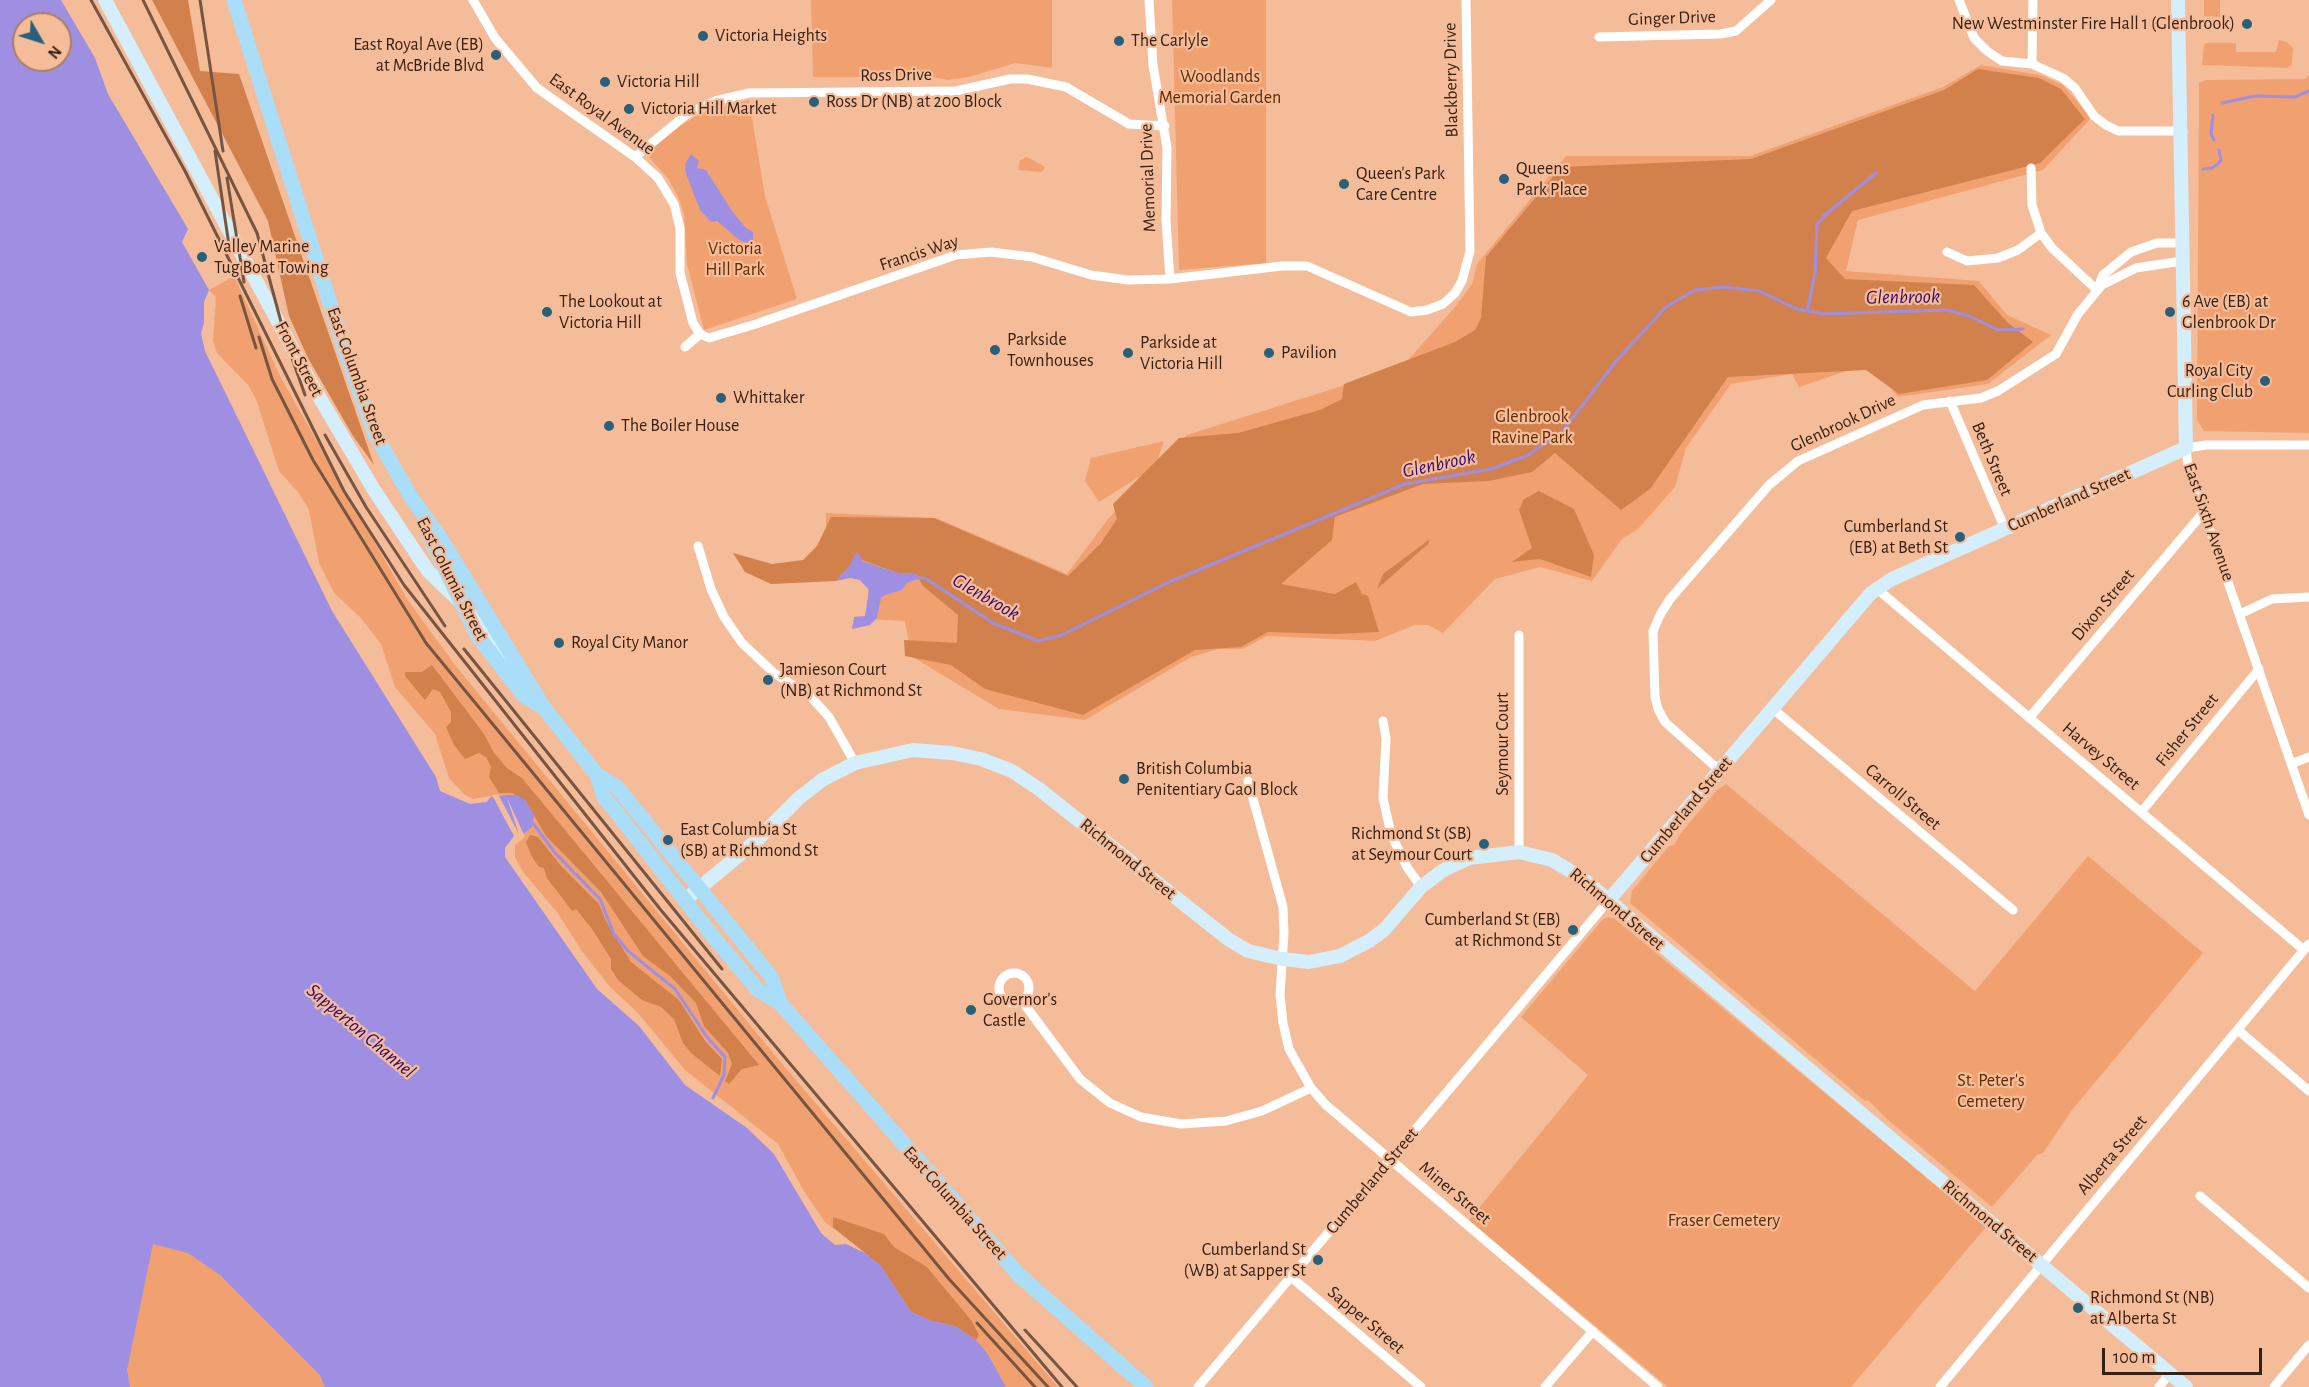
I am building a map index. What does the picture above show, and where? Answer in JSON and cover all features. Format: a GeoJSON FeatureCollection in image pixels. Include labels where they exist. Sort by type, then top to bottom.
{"type":"FeatureCollection","features":[{"type":"Feature","properties":{"kind":"main road","name":"East Columbia Street"},"geometry":{"type":"LineString","coordinates":[[234,3],[346,354],[375,434],[412,499],[439,536],[543,708],[597,775],[617,787],[771,978],[780,1003]]}},
{"type":"Feature","properties":{"kind":"main road","name":"East Columia Street"},"geometry":{"type":"LineString","coordinates":[[412,499],[457,598],[477,635],[523,695],[543,708]]}},
{"type":"Feature","properties":{"kind":"main road","name":"East Columbia Street"},"geometry":{"type":"LineString","coordinates":[[597,775],[604,797],[758,990],[780,1003],[1019,1275],[1146,1387]]}},
{"type":"Feature","properties":{"kind":"street","name":"Front Street"},"geometry":{"type":"LineString","coordinates":[[105,0],[310,383],[375,490],[428,571],[477,618],[510,668],[533,690]]}},
{"type":"Feature","properties":{"kind":"street","name":"East Royal Avenue"},"geometry":{"type":"LineString","coordinates":[[473,0],[495,38],[537,88],[635,157],[658,178],[674,204],[680,228],[680,273],[693,323],[700,334]]}},
{"type":"Feature","properties":{"kind":"street","name":"Blackberry Drive"},"geometry":{"type":"LineString","coordinates":[[1282,266],[1307,266],[1322,270],[1388,304],[1412,312],[1427,310],[1443,304],[1455,293],[1462,281],[1470,251],[1466,0]]}},
{"type":"Feature","properties":{"kind":"street","name":"Ginger Drive"},"geometry":{"type":"LineString","coordinates":[[1599,37],[1720,34],[1736,31],[1771,0]]}},
{"type":"Feature","properties":{"kind":"street"},"geometry":{"type":"LineString","coordinates":[[1959,0],[1974,38],[1987,51],[2002,61],[2032,64],[2063,78],[2075,88],[2094,116],[2118,131],[2183,131]]}},
{"type":"Feature","properties":{"kind":"street"},"geometry":{"type":"LineString","coordinates":[[2032,64],[2033,0]]}},
{"type":"Feature","properties":{"kind":"street","name":"East Sixth Avenue"},"geometry":{"type":"LineString","coordinates":[[2178,0],[2183,131],[2182,261],[2188,467],[2309,815]]}},
{"type":"Feature","properties":{"kind":"street","name":"Memorial Drive"},"geometry":{"type":"LineString","coordinates":[[1150,1],[1153,65],[1165,126],[1170,279]]}},
{"type":"Feature","properties":{"kind":"street","name":"Ross Drive"},"geometry":{"type":"LineString","coordinates":[[635,157],[687,114],[715,101],[749,93],[956,90],[1010,79],[1027,79],[1066,87],[1129,124],[1165,126]]}},
{"type":"Feature","properties":{"kind":"street"},"geometry":{"type":"LineString","coordinates":[[2031,168],[2032,205],[2041,233],[2052,248],[2097,290]]}},
{"type":"Feature","properties":{"kind":"street"},"geometry":{"type":"LineString","coordinates":[[1947,252],[1967,261],[1998,258],[2018,250],[2041,233]]}},
{"type":"Feature","properties":{"kind":"street","name":"Glenbrook Drive"},"geometry":{"type":"LineString","coordinates":[[1719,770],[1665,722],[1658,709],[1654,697],[1653,631],[1660,615],[1784,470],[1811,454],[1923,405],[1989,396],[2050,360],[2061,348],[2072,323],[2097,290],[2103,274],[2131,252],[2157,243],[2182,243]]}},
{"type":"Feature","properties":{"kind":"street","name":"Francis Way"},"geometry":{"type":"LineString","coordinates":[[700,334],[710,338],[756,324],[956,255],[991,252],[1032,257],[1091,275],[1128,280],[1170,279],[1282,266]]}},
{"type":"Feature","properties":{"kind":"street","name":"Glenbrook Drive"},"geometry":{"type":"LineString","coordinates":[[2097,290],[2136,268],[2182,261]]}},
{"type":"Feature","properties":{"kind":"street"},"geometry":{"type":"LineString","coordinates":[[685,347],[700,334]]}},
{"type":"Feature","properties":{"kind":"street","name":"Beth Street"},"geometry":{"type":"LineString","coordinates":[[1950,401],[2005,529]]}},
{"type":"Feature","properties":{"kind":"street","name":"Cumberland Street"},"geometry":{"type":"LineString","coordinates":[[1198,1387],[1719,770],[1876,588],[2186,448],[2206,445],[2309,445]]}},
{"type":"Feature","properties":{"kind":"street","name":"Dixon Street"},"geometry":{"type":"LineString","coordinates":[[2029,718],[2203,513]]}},
{"type":"Feature","properties":{"kind":"street"},"geometry":{"type":"LineString","coordinates":[[698,546],[711,589],[724,618],[742,643],[774,673],[811,697],[829,717],[855,763]]}},
{"type":"Feature","properties":{"kind":"street"},"geometry":{"type":"LineString","coordinates":[[428,571],[450,604],[477,635]]}},
{"type":"Feature","properties":{"kind":"street","name":"Harvey Street"},"geometry":{"type":"LineString","coordinates":[[1876,588],[2306,947]]}},
{"type":"Feature","properties":{"kind":"street"},"geometry":{"type":"LineString","coordinates":[[2240,614],[2271,599],[2309,597]]}},
{"type":"Feature","properties":{"kind":"street","name":"Seymour Court"},"geometry":{"type":"LineString","coordinates":[[1519,635],[1519,852]]}},
{"type":"Feature","properties":{"kind":"street","name":"Fisher Street"},"geometry":{"type":"LineString","coordinates":[[2142,812],[2259,669]]}},
{"type":"Feature","properties":{"kind":"street","name":"Carroll Street"},"geometry":{"type":"LineString","coordinates":[[1772,708],[2013,910]]}},
{"type":"Feature","properties":{"kind":"street"},"geometry":{"type":"LineString","coordinates":[[1383,722],[1386,738],[1383,798],[1390,834],[1407,867],[1421,887]]}},
{"type":"Feature","properties":{"kind":"street","name":"Richmond Street"},"geometry":{"type":"LineString","coordinates":[[685,900],[756,841],[799,798],[822,780],[855,763],[888,754],[933,750],[981,759],[1012,771],[1049,796],[1227,939],[1248,951],[1282,960],[1309,962],[1340,956],[1370,941],[1384,930],[1421,887],[1442,871],[1469,858],[1519,852],[1552,860],[1569,868],[1609,900],[2187,1387]]}},
{"type":"Feature","properties":{"kind":"street"},"geometry":{"type":"LineString","coordinates":[[2291,765],[2309,757]]}},
{"type":"Feature","properties":{"kind":"street","name":"Miner Street"},"geometry":{"type":"LineString","coordinates":[[1248,781],[1283,907],[1280,995],[1283,1023],[1289,1049],[1311,1088],[1326,1105],[1659,1387]]}},
{"type":"Feature","properties":{"kind":"street","name":"Alberta Street"},"geometry":{"type":"LineString","coordinates":[[1940,1387],[2306,947]]}},
{"type":"Feature","properties":{"kind":"street"},"geometry":{"type":"LineString","coordinates":[[1022,1000],[1080,1079],[1110,1103],[1141,1117],[1181,1124],[1226,1121],[1262,1111],[1311,1088]]}},
{"type":"Feature","properties":{"kind":"street"},"geometry":{"type":"LineString","coordinates":[[2238,1030],[2309,1090]]}},
{"type":"Feature","properties":{"kind":"street"},"geometry":{"type":"LineString","coordinates":[[2200,1196],[2309,1288]]}},
{"type":"Feature","properties":{"kind":"street","name":"Sapper Street"},"geometry":{"type":"LineString","coordinates":[[1291,1277],[1420,1387]]}},
{"type":"Feature","properties":{"kind":"street"},"geometry":{"type":"LineString","coordinates":[[1545,1387],[1593,1330]]}},
{"type":"Feature","properties":{"kind":"street"},"geometry":{"type":"LineString","coordinates":[[2274,1387],[2309,1345]]}},
{"type":"Feature","properties":{"kind":"street"},"geometry":{"type":"LineString","coordinates":[[2159,1387],[2170,1373]]}},
{"type":"Feature","properties":{"kind":"green space"},"geometry":{"type":"Polygon","coordinates":[[[152,0],[188,0],[200,71],[239,74],[374,465],[353,436],[308,358],[289,316],[268,221],[152,0]]]}},
{"type":"Feature","properties":{"kind":"green space"},"geometry":{"type":"Polygon","coordinates":[[[811,0],[1052,0],[1052,68],[1016,63],[969,77],[947,80],[933,77],[813,77],[811,0]]]}},
{"type":"Feature","properties":{"kind":"green space","name":"Woodlands Memorial Garden"},"geometry":{"type":"Polygon","coordinates":[[[1172,0],[1266,0],[1266,263],[1179,270],[1172,0]]]}},
{"type":"Feature","properties":{"kind":"green space"},"geometry":{"type":"Polygon","coordinates":[[[2204,0],[2220,0],[2220,17],[2204,16],[2204,0]]]}},
{"type":"Feature","properties":{"kind":"green space"},"geometry":{"type":"Polygon","coordinates":[[[2279,40],[2287,42],[2293,48],[2292,64],[2287,68],[2202,65],[2206,43],[2236,43],[2236,52],[2276,52],[2279,40]]]}},
{"type":"Feature","properties":{"kind":"green space","name":"Glenbrook Ravine Park"},"geometry":{"type":"Polygon","coordinates":[[[1981,65],[2040,75],[2063,85],[2091,118],[2043,170],[1858,220],[1846,271],[1979,281],[2007,315],[2051,335],[1988,384],[1898,397],[1870,363],[1799,387],[1792,374],[1731,384],[1686,448],[1675,487],[1638,529],[1622,539],[1592,581],[1540,567],[1495,579],[1443,633],[1428,625],[1415,625],[1375,641],[1267,636],[1243,649],[1218,649],[1191,657],[1085,720],[999,709],[911,656],[905,621],[867,619],[869,573],[826,570],[826,513],[936,518],[1067,574],[1108,519],[1187,435],[1402,367],[1455,307],[1472,284],[1477,264],[1566,156],[1750,156],[1943,87],[1981,65]]]}},
{"type":"Feature","properties":{"kind":"green space","name":"Glenbrook Ravine Park"},"geometry":{"type":"Polygon","coordinates":[[[1978,69],[2039,78],[2061,89],[2085,119],[2040,163],[1852,211],[1826,258],[1845,279],[1974,285],[2007,322],[2033,342],[1987,380],[1899,394],[1866,370],[1728,377],[1650,489],[1621,510],[1555,453],[1532,472],[1489,481],[1423,484],[1335,517],[1332,540],[1281,584],[1335,594],[1356,582],[1362,594],[1368,596],[1379,632],[1334,634],[1268,632],[1241,647],[1195,650],[1083,715],[985,689],[951,665],[905,656],[904,640],[957,643],[958,615],[923,586],[916,574],[898,573],[862,560],[857,552],[849,567],[836,581],[771,584],[745,572],[733,553],[772,564],[803,560],[817,546],[831,517],[934,518],[1068,576],[1101,543],[1117,519],[1113,504],[1179,438],[1238,433],[1320,410],[1342,399],[1344,384],[1455,342],[1475,330],[1481,318],[1486,257],[1561,167],[1751,159],[1944,90],[1978,69]]]}},
{"type":"Feature","properties":{"kind":"green space"},"geometry":{"type":"Polygon","coordinates":[[[2309,75],[2309,433],[2204,431],[2197,420],[2199,83],[2206,80],[2305,79],[2309,75]]]}},
{"type":"Feature","properties":{"kind":"green space","name":"Victoria Hill Park"},"geometry":{"type":"Polygon","coordinates":[[[749,100],[765,196],[797,299],[704,330],[687,264],[684,214],[669,180],[648,156],[657,144],[681,125],[702,113],[749,100]]]}},
{"type":"Feature","properties":{"kind":"green space"},"geometry":{"type":"Polygon","coordinates":[[[1027,157],[1045,167],[1042,172],[1018,170],[1020,160],[1027,157]]]}},
{"type":"Feature","properties":{"kind":"green space"},"geometry":{"type":"Polygon","coordinates":[[[234,276],[281,378],[407,599],[455,665],[778,1059],[1058,1387],[974,1387],[607,989],[512,858],[507,798],[472,801],[460,794],[446,780],[402,700],[333,593],[317,563],[310,527],[214,354],[210,342],[209,290],[234,276]]]}},
{"type":"Feature","properties":{"kind":"green space"},"geometry":{"type":"Polygon","coordinates":[[[1164,441],[1155,467],[1099,502],[1085,481],[1091,458],[1164,441]]]}},
{"type":"Feature","properties":{"kind":"green space"},"geometry":{"type":"Polygon","coordinates":[[[1539,491],[1574,509],[1594,555],[1591,577],[1540,559],[1512,562],[1532,548],[1519,510],[1524,499],[1539,491]]]}},
{"type":"Feature","properties":{"kind":"green space"},"geometry":{"type":"Polygon","coordinates":[[[1430,539],[1428,544],[1377,589],[1383,574],[1430,539]]]}},
{"type":"Feature","properties":{"kind":"green space"},"geometry":{"type":"Polygon","coordinates":[[[432,665],[484,734],[494,753],[507,768],[522,778],[759,1065],[742,1069],[729,1084],[725,1081],[732,1064],[728,1053],[704,1026],[696,1003],[670,976],[643,956],[601,892],[546,836],[525,800],[512,793],[499,793],[489,777],[491,767],[486,757],[479,753],[465,759],[454,745],[446,727],[451,722],[451,712],[440,692],[433,689],[425,700],[405,676],[405,672],[422,672],[432,665]]]}},
{"type":"Feature","properties":{"kind":"green space","name":"St. Peter's Cemetery"},"geometry":{"type":"Polygon","coordinates":[[[1726,784],[1975,991],[2088,856],[2203,953],[2072,1110],[2043,1153],[2037,1155],[1992,1207],[1887,1119],[1868,1100],[1865,1101],[1630,903],[1632,891],[1669,846],[1674,845],[1680,834],[1717,790],[1726,784]]]}},
{"type":"Feature","properties":{"kind":"green space"},"geometry":{"type":"Polygon","coordinates":[[[530,835],[538,837],[561,866],[599,904],[606,921],[631,962],[679,1000],[705,1041],[722,1059],[720,1076],[691,1053],[683,1043],[674,1019],[661,1007],[642,1000],[618,980],[611,969],[611,959],[592,929],[576,909],[572,911],[547,878],[544,868],[539,867],[532,857],[526,842],[530,835]]]}},
{"type":"Feature","properties":{"kind":"green space","name":"Fraser Cemetery"},"geometry":{"type":"Polygon","coordinates":[[[1608,917],[1615,919],[1986,1227],[1851,1387],[1668,1387],[1469,1220],[1588,1075],[1521,1017],[1603,919],[1608,917]]]}},
{"type":"Feature","properties":{"kind":"green space"},"geometry":{"type":"Polygon","coordinates":[[[158,1193],[340,1387],[104,1387],[158,1193]]]}},
{"type":"Feature","properties":{"kind":"green space"},"geometry":{"type":"Polygon","coordinates":[[[833,1217],[884,1234],[894,1247],[927,1267],[971,1320],[979,1335],[976,1340],[955,1326],[932,1321],[911,1312],[881,1266],[833,1227],[833,1217]]]}},
{"type":"Feature","properties":{"kind":"water","name":"Sapperton Channel"},"geometry":{"type":"Polygon","coordinates":[[[0,0],[61,0],[68,12],[12,12],[12,72],[72,72],[72,19],[95,58],[108,94],[188,229],[182,242],[213,297],[210,342],[266,443],[317,563],[446,780],[460,794],[472,801],[507,795],[517,795],[525,800],[534,815],[532,827],[514,841],[512,858],[579,952],[683,1072],[762,1133],[832,1234],[865,1253],[881,1266],[911,1312],[932,1321],[955,1326],[976,1340],[987,1353],[1006,1387],[325,1387],[320,1375],[220,1275],[188,1253],[153,1244],[127,1370],[130,1387],[0,1387],[0,0]]]}},
{"type":"Feature","properties":{"kind":"water"},"geometry":{"type":"Polygon","coordinates":[[[691,154],[699,161],[697,168],[706,170],[732,211],[746,228],[753,232],[753,241],[746,243],[738,239],[717,221],[711,222],[700,210],[686,174],[685,164],[691,154]]]}},
{"type":"Feature","properties":{"kind":"water"},"geometry":{"type":"Polygon","coordinates":[[[857,551],[862,561],[898,573],[916,574],[918,579],[907,583],[902,590],[881,598],[877,618],[870,625],[852,629],[854,617],[865,616],[869,590],[860,580],[850,578],[836,581],[849,567],[857,551]]]}},
{"type":"Feature","properties":{"kind":"pier"},"geometry":{"type":"Polygon","coordinates":[[[209,290],[216,297],[213,341],[217,353],[248,385],[256,399],[279,471],[298,492],[309,510],[319,563],[334,593],[360,617],[381,644],[395,687],[435,734],[449,778],[465,795],[473,799],[491,796],[487,802],[470,804],[440,791],[436,777],[332,611],[205,351],[201,333],[204,323],[204,302],[209,290]]]}},
{"type":"Feature","properties":{"kind":"pier"},"geometry":{"type":"Polygon","coordinates":[[[498,794],[519,834],[507,798],[525,837],[515,845],[515,857],[523,872],[557,912],[581,950],[610,987],[638,1013],[685,1070],[778,1144],[805,1193],[825,1222],[865,1253],[846,1244],[835,1245],[821,1233],[774,1154],[747,1128],[685,1085],[639,1026],[597,989],[505,857],[505,848],[514,836],[492,795],[498,794]]]}},
{"type":"Feature","properties":{"kind":"waterway","name":"Glenbrook"},"geometry":{"type":"LineString","coordinates":[[2222,103],[2255,96],[2295,97],[2309,91]]}},
{"type":"Feature","properties":{"kind":"waterway","name":"Glenbrook"},"geometry":{"type":"LineString","coordinates":[[2213,115],[2211,134],[2214,140]]}},
{"type":"Feature","properties":{"kind":"waterway","name":"Glenbrook"},"geometry":{"type":"LineString","coordinates":[[2203,169],[2212,168],[2218,164],[2221,160],[2219,150]]}},
{"type":"Feature","properties":{"kind":"waterway"},"geometry":{"type":"LineString","coordinates":[[1807,311],[1815,274],[1817,225],[1825,215],[1876,173]]}},
{"type":"Feature","properties":{"kind":"waterway","name":"Glenbrook"},"geometry":{"type":"LineString","coordinates":[[916,578],[925,578],[993,623],[1038,641],[1062,635],[1167,583],[1405,484],[1492,469],[1528,455],[1562,432],[1617,360],[1666,307],[1695,290],[1723,287],[1759,291],[1797,309],[1824,314],[1947,310],[1969,316],[1998,330],[2023,329]]}},
{"type":"Feature","properties":{"kind":"waterway"},"geometry":{"type":"LineString","coordinates":[[532,822],[556,854],[600,899],[614,934],[628,951],[675,989],[707,1037],[725,1057],[724,1075],[713,1098]]}},
{"type":"Feature","properties":{"kind":"railway"},"geometry":{"type":"LineString","coordinates":[[91,0],[185,171],[344,491],[404,585],[660,909],[1062,1387]]}},
{"type":"Feature","properties":{"kind":"railway"},"geometry":{"type":"LineString","coordinates":[[143,0],[257,233],[287,344],[305,395]]}},
{"type":"Feature","properties":{"kind":"railway"},"geometry":{"type":"LineString","coordinates":[[200,0],[223,151]]}},
{"type":"Feature","properties":{"kind":"railway"},"geometry":{"type":"LineString","coordinates":[[215,151],[230,252]]}},
{"type":"Feature","properties":{"kind":"railway"},"geometry":{"type":"LineString","coordinates":[[227,178],[244,282]]}},
{"type":"Feature","properties":{"kind":"railway"},"geometry":{"type":"LineString","coordinates":[[240,296],[256,348]]}},
{"type":"Feature","properties":{"kind":"railway"},"geometry":{"type":"LineString","coordinates":[[259,337],[272,379],[313,460],[426,643],[949,1279],[1048,1387]]}},
{"type":"Feature","properties":{"kind":"railway"},"geometry":{"type":"LineString","coordinates":[[325,435],[366,507],[445,626]]}},
{"type":"Feature","properties":{"kind":"railway"},"geometry":{"type":"LineString","coordinates":[[464,649],[722,969]]}},
{"type":"Feature","properties":{"kind":"railway"},"geometry":{"type":"LineString","coordinates":[[977,1323],[1035,1387]]}},
{"type":"Feature","properties":{"kind":"railway"},"geometry":{"type":"LineString","coordinates":[[1025,1330],[1077,1387]]}},
{"type":"Feature","properties":{"kind":"place","name":"New Westminster Fire Hall 1 (Glenbrook)"},"geometry":{"type":"Point","coordinates":[2247,24]}},
{"type":"Feature","properties":{"kind":"place","name":"Victoria Heights"},"geometry":{"type":"Point","coordinates":[703,36]}},
{"type":"Feature","properties":{"kind":"place","name":"The Carlyle"},"geometry":{"type":"Point","coordinates":[1119,41]}},
{"type":"Feature","properties":{"kind":"place","name":"East Royal Ave (EB) at McBride Blvd"},"geometry":{"type":"Point","coordinates":[496,55]}},
{"type":"Feature","properties":{"kind":"place","name":"Victoria Hill"},"geometry":{"type":"Point","coordinates":[605,82]}},
{"type":"Feature","properties":{"kind":"place","name":"Ross Dr (NB) at 200 Block"},"geometry":{"type":"Point","coordinates":[814,102]}},
{"type":"Feature","properties":{"kind":"place","name":"Victoria Hill Market"},"geometry":{"type":"Point","coordinates":[629,109]}},
{"type":"Feature","properties":{"kind":"place","name":"Queens Park Place"},"geometry":{"type":"Point","coordinates":[1504,179]}},
{"type":"Feature","properties":{"kind":"place","name":"Queen's Park Care Centre"},"geometry":{"type":"Point","coordinates":[1344,184]}},
{"type":"Feature","properties":{"kind":"place","name":"Valley Marine Tug Boat Towing"},"geometry":{"type":"Point","coordinates":[202,257]}},
{"type":"Feature","properties":{"kind":"place","name":"The Lookout at Victoria Hill"},"geometry":{"type":"Point","coordinates":[547,312]}},
{"type":"Feature","properties":{"kind":"place","name":"6 Ave (EB) at Glenbrook Dr"},"geometry":{"type":"Point","coordinates":[2170,312]}},
{"type":"Feature","properties":{"kind":"place","name":"Parkside Townhouses"},"geometry":{"type":"Point","coordinates":[995,350]}},
{"type":"Feature","properties":{"kind":"place","name":"Parkside at Victoria Hill"},"geometry":{"type":"Point","coordinates":[1128,353]}},
{"type":"Feature","properties":{"kind":"place","name":"Pavilion"},"geometry":{"type":"Point","coordinates":[1269,353]}},
{"type":"Feature","properties":{"kind":"place","name":"Royal City Curling Club"},"geometry":{"type":"Point","coordinates":[2265,381]}},
{"type":"Feature","properties":{"kind":"place","name":"Whittaker"},"geometry":{"type":"Point","coordinates":[721,398]}},
{"type":"Feature","properties":{"kind":"place","name":"The Boiler House"},"geometry":{"type":"Point","coordinates":[609,426]}},
{"type":"Feature","properties":{"kind":"place","name":"Cumberland St (EB) at Beth St"},"geometry":{"type":"Point","coordinates":[1960,537]}},
{"type":"Feature","properties":{"kind":"place","name":"Royal City Manor"},"geometry":{"type":"Point","coordinates":[559,643]}},
{"type":"Feature","properties":{"kind":"place","name":"Jamieson Court (NB) at Richmond St"},"geometry":{"type":"Point","coordinates":[768,680]}},
{"type":"Feature","properties":{"kind":"place","name":"British Columbia Penitentiary Gaol Block"},"geometry":{"type":"Point","coordinates":[1124,779]}},
{"type":"Feature","properties":{"kind":"place","name":"East Columbia St (SB) at Richmond St"},"geometry":{"type":"Point","coordinates":[668,840]}},
{"type":"Feature","properties":{"kind":"place","name":"Richmond St (SB) at Seymour Court"},"geometry":{"type":"Point","coordinates":[1484,844]}},
{"type":"Feature","properties":{"kind":"place","name":"Cumberland St (EB) at Richmond St"},"geometry":{"type":"Point","coordinates":[1573,930]}},
{"type":"Feature","properties":{"kind":"place","name":"Governor's Castle"},"geometry":{"type":"Point","coordinates":[971,1010]}},
{"type":"Feature","properties":{"kind":"place","name":"Cumberland St (WB) at Sapper St"},"geometry":{"type":"Point","coordinates":[1318,1260]}},
{"type":"Feature","properties":{"kind":"place","name":"Richmond St (NB) at Alberta St"},"geometry":{"type":"Point","coordinates":[2078,1308]}}]}
